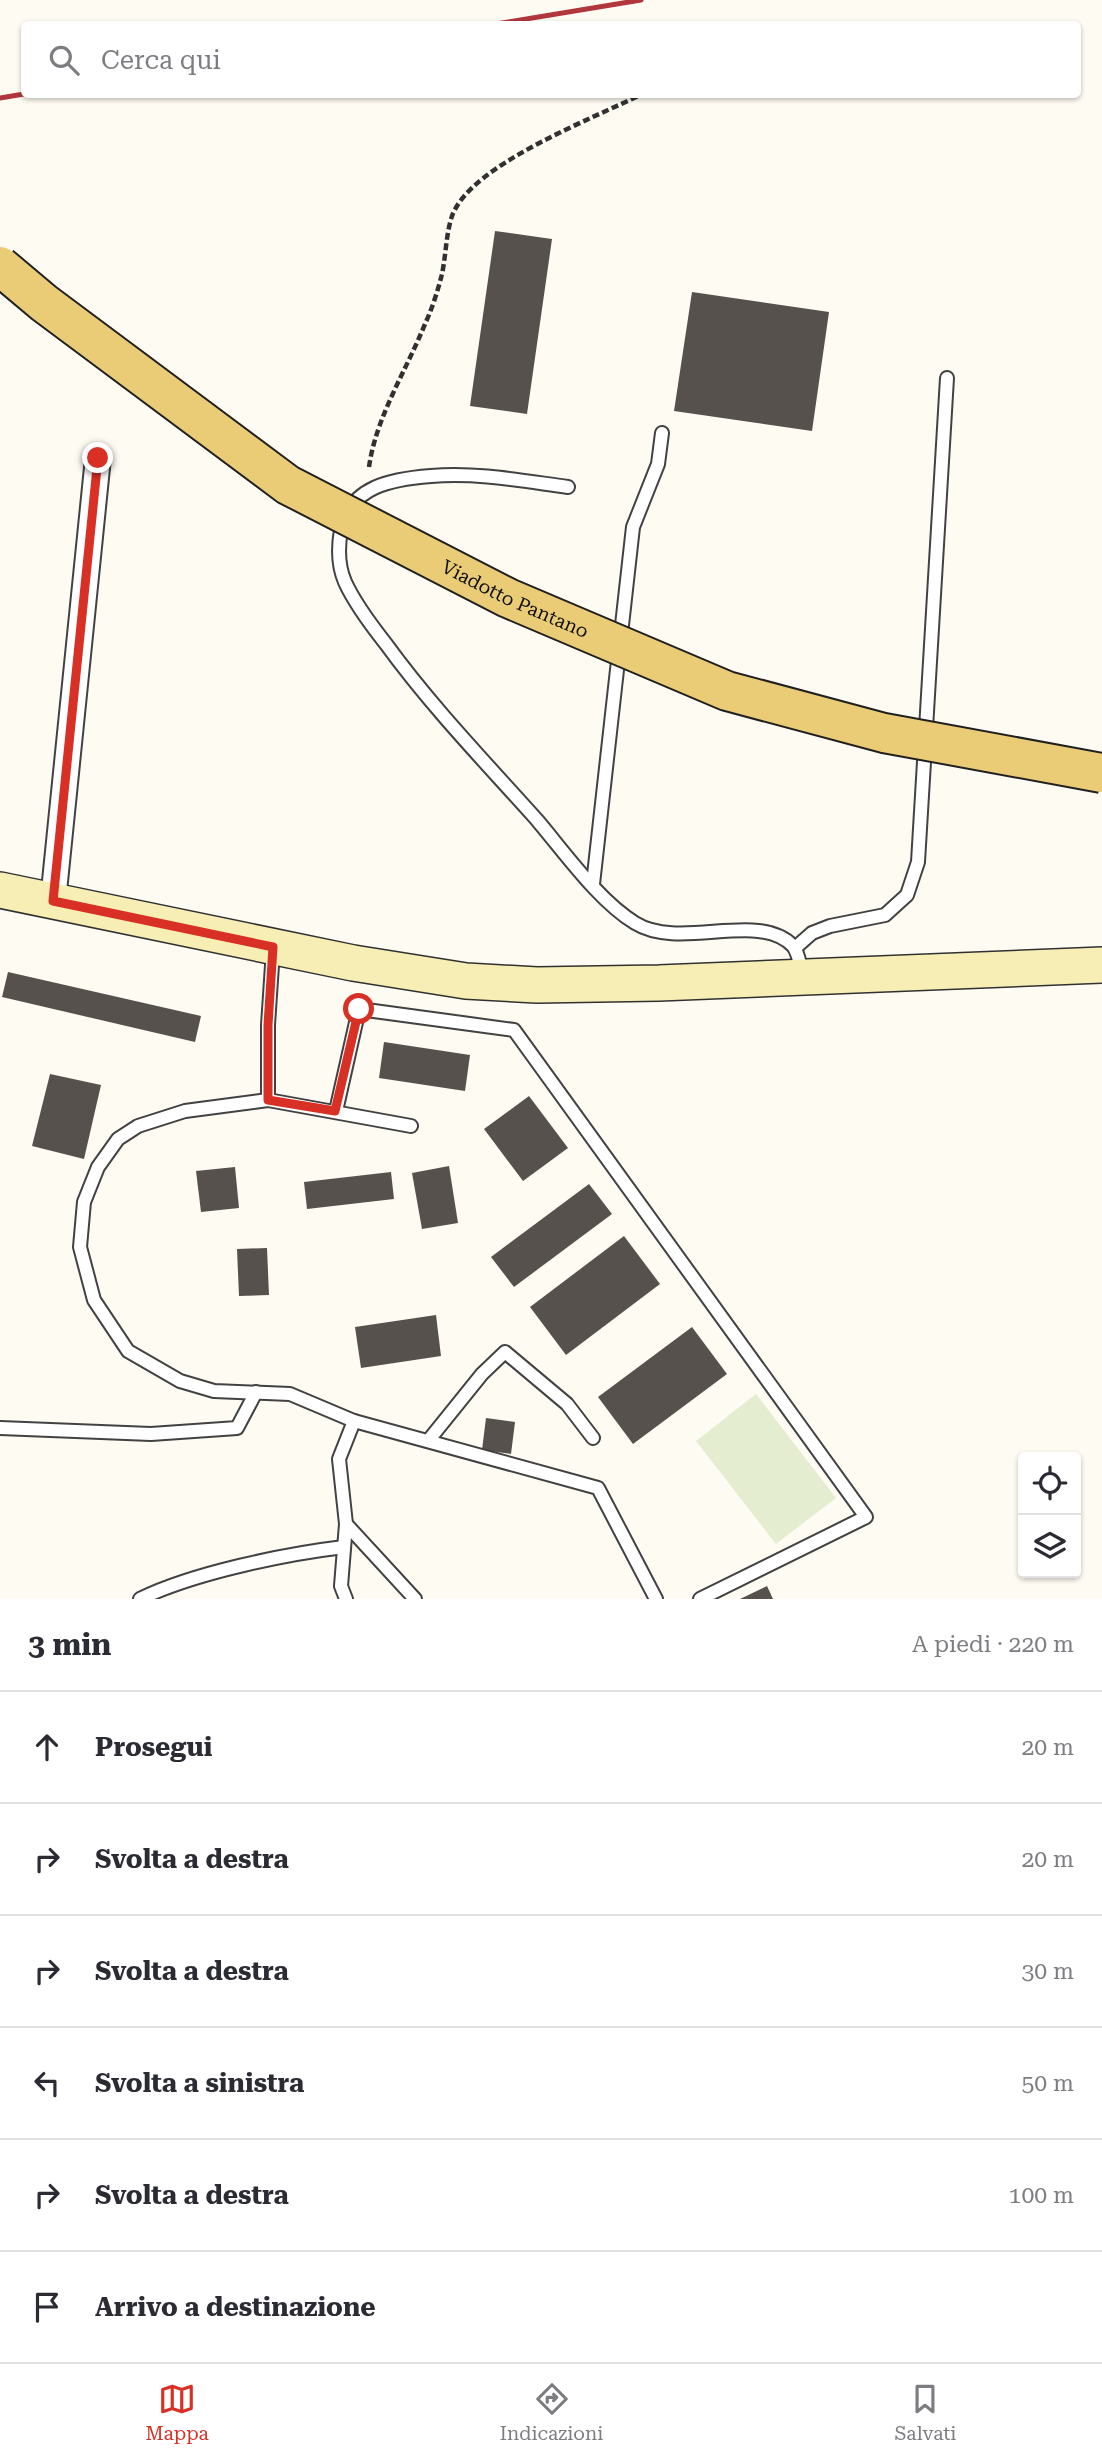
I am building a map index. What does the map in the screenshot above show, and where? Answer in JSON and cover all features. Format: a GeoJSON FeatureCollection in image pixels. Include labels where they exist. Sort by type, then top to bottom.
{"type":"FeatureCollection","features":[{"type":"Feature","properties":{"kind":"main road","name":"Viadotto Pantano"},"geometry":{"type":"LineString","coordinates":[[0,266],[44,303],[288,485],[508,598],[727,691],[884,733],[1102,773]]}},
{"type":"Feature","properties":{"kind":"main road"},"geometry":{"type":"LineString","coordinates":[[0,890],[352,963],[466,981],[537,985],[799,962],[1102,965]]}},
{"type":"Feature","properties":{"kind":"street"},"geometry":{"type":"LineString","coordinates":[[53,901],[98,458]]}},
{"type":"Feature","properties":{"kind":"lane"},"geometry":{"type":"LineString","coordinates":[[799,962],[812,933],[830,926],[885,915],[907,895],[918,862],[947,378]]}},
{"type":"Feature","properties":{"kind":"lane"},"geometry":{"type":"LineString","coordinates":[[593,884],[633,527],[658,464],[662,433]]}},
{"type":"Feature","properties":{"kind":"lane"},"geometry":{"type":"LineString","coordinates":[[568,487],[488,476],[437,475],[399,478],[366,490],[344,516],[338,549],[344,581],[409,676],[593,884],[634,922],[654,933],[767,932],[782,937],[799,962]]}},
{"type":"Feature","properties":{"kind":"lane"},"geometry":{"type":"LineString","coordinates":[[268,1100],[268,1025],[273,947]]}},
{"type":"Feature","properties":{"kind":"lane"},"geometry":{"type":"LineString","coordinates":[[335,1111],[359,1009],[514,1030],[866,1517],[700,1599]]}},
{"type":"Feature","properties":{"kind":"lane"},"geometry":{"type":"LineString","coordinates":[[411,1126],[268,1100],[186,1111],[138,1126],[118,1139],[99,1167],[84,1202],[80,1247],[94,1300],[128,1352],[180,1381],[214,1391],[290,1394],[354,1421],[598,1488],[656,1599]]}},
{"type":"Feature","properties":{"kind":"lane"},"geometry":{"type":"LineString","coordinates":[[428,1441],[482,1374],[505,1352],[567,1404],[593,1438]]}},
{"type":"Feature","properties":{"kind":"lane"},"geometry":{"type":"LineString","coordinates":[[0,1428],[151,1434],[237,1428],[256,1392]]}},
{"type":"Feature","properties":{"kind":"lane"},"geometry":{"type":"LineString","coordinates":[[346,1599],[341,1586],[346,1524],[339,1459],[354,1421]]}},
{"type":"Feature","properties":{"kind":"lane"},"geometry":{"type":"LineString","coordinates":[[346,1524],[415,1599]]}},
{"type":"Feature","properties":{"kind":"lane"},"geometry":{"type":"LineString","coordinates":[[140,1599],[165,1587],[306,1552],[344,1548]]}},
{"type":"Feature","properties":{"kind":"path"},"geometry":{"type":"LineString","coordinates":[[366,490],[373,440],[427,322],[441,276],[452,217],[463,195],[486,176],[542,142],[634,98]]}},
{"type":"Feature","properties":{"kind":"green space"},"geometry":{"type":"Polygon","coordinates":[[[756,1394],[836,1498],[776,1544],[696,1441],[756,1394]]]}},
{"type":"Feature","properties":{"kind":"building"},"geometry":{"type":"Polygon","coordinates":[[[495,231],[552,239],[527,414],[470,406],[495,231]]]}},
{"type":"Feature","properties":{"kind":"building"},"geometry":{"type":"Polygon","coordinates":[[[692,292],[829,312],[812,431],[674,411],[692,292]]]}},
{"type":"Feature","properties":{"kind":"building"},"geometry":{"type":"Polygon","coordinates":[[[8,972],[201,1016],[195,1042],[2,997],[8,972]]]}},
{"type":"Feature","properties":{"kind":"building"},"geometry":{"type":"Polygon","coordinates":[[[384,1042],[470,1055],[465,1091],[379,1078],[384,1042]]]}},
{"type":"Feature","properties":{"kind":"building"},"geometry":{"type":"Polygon","coordinates":[[[50,1074],[101,1085],[84,1159],[32,1146],[50,1074]]]}},
{"type":"Feature","properties":{"kind":"building"},"geometry":{"type":"Polygon","coordinates":[[[529,1096],[568,1148],[523,1181],[484,1129],[529,1096]]]}},
{"type":"Feature","properties":{"kind":"building"},"geometry":{"type":"Polygon","coordinates":[[[449,1166],[458,1223],[422,1229],[412,1173],[449,1166]]]}},
{"type":"Feature","properties":{"kind":"building"},"geometry":{"type":"Polygon","coordinates":[[[235,1167],[239,1208],[201,1212],[196,1171],[235,1167]]]}},
{"type":"Feature","properties":{"kind":"building"},"geometry":{"type":"Polygon","coordinates":[[[391,1172],[394,1199],[307,1209],[304,1182],[391,1172]]]}},
{"type":"Feature","properties":{"kind":"building"},"geometry":{"type":"Polygon","coordinates":[[[589,1184],[612,1214],[514,1287],[491,1257],[589,1184]]]}},
{"type":"Feature","properties":{"kind":"building"},"geometry":{"type":"Polygon","coordinates":[[[624,1236],[660,1284],[566,1355],[530,1307],[624,1236]]]}},
{"type":"Feature","properties":{"kind":"building"},"geometry":{"type":"Polygon","coordinates":[[[267,1248],[269,1295],[239,1296],[237,1249],[267,1248]]]}},
{"type":"Feature","properties":{"kind":"building"},"geometry":{"type":"Polygon","coordinates":[[[436,1315],[441,1356],[361,1368],[355,1327],[436,1315]]]}},
{"type":"Feature","properties":{"kind":"building"},"geometry":{"type":"Polygon","coordinates":[[[692,1327],[727,1374],[633,1444],[598,1397],[692,1327]]]}},
{"type":"Feature","properties":{"kind":"building"},"geometry":{"type":"Polygon","coordinates":[[[486,1418],[515,1422],[511,1454],[482,1450],[486,1418]]]}},
{"type":"Feature","properties":{"kind":"building"},"geometry":{"type":"Polygon","coordinates":[[[767,1586],[773,1599],[740,1599],[767,1586]]]}},
{"type":"Feature","properties":{"kind":"railway"},"geometry":{"type":"LineString","coordinates":[[514,21],[641,0]]}},
{"type":"Feature","properties":{"kind":"railway"},"geometry":{"type":"LineString","coordinates":[[0,98],[21,94]]}},
{"type":"Feature","properties":{"kind":"route"},"geometry":{"type":"LineString","coordinates":[[98,458],[53,901],[273,947],[268,1025],[268,1100],[335,1111],[359,1009]]}}]}
